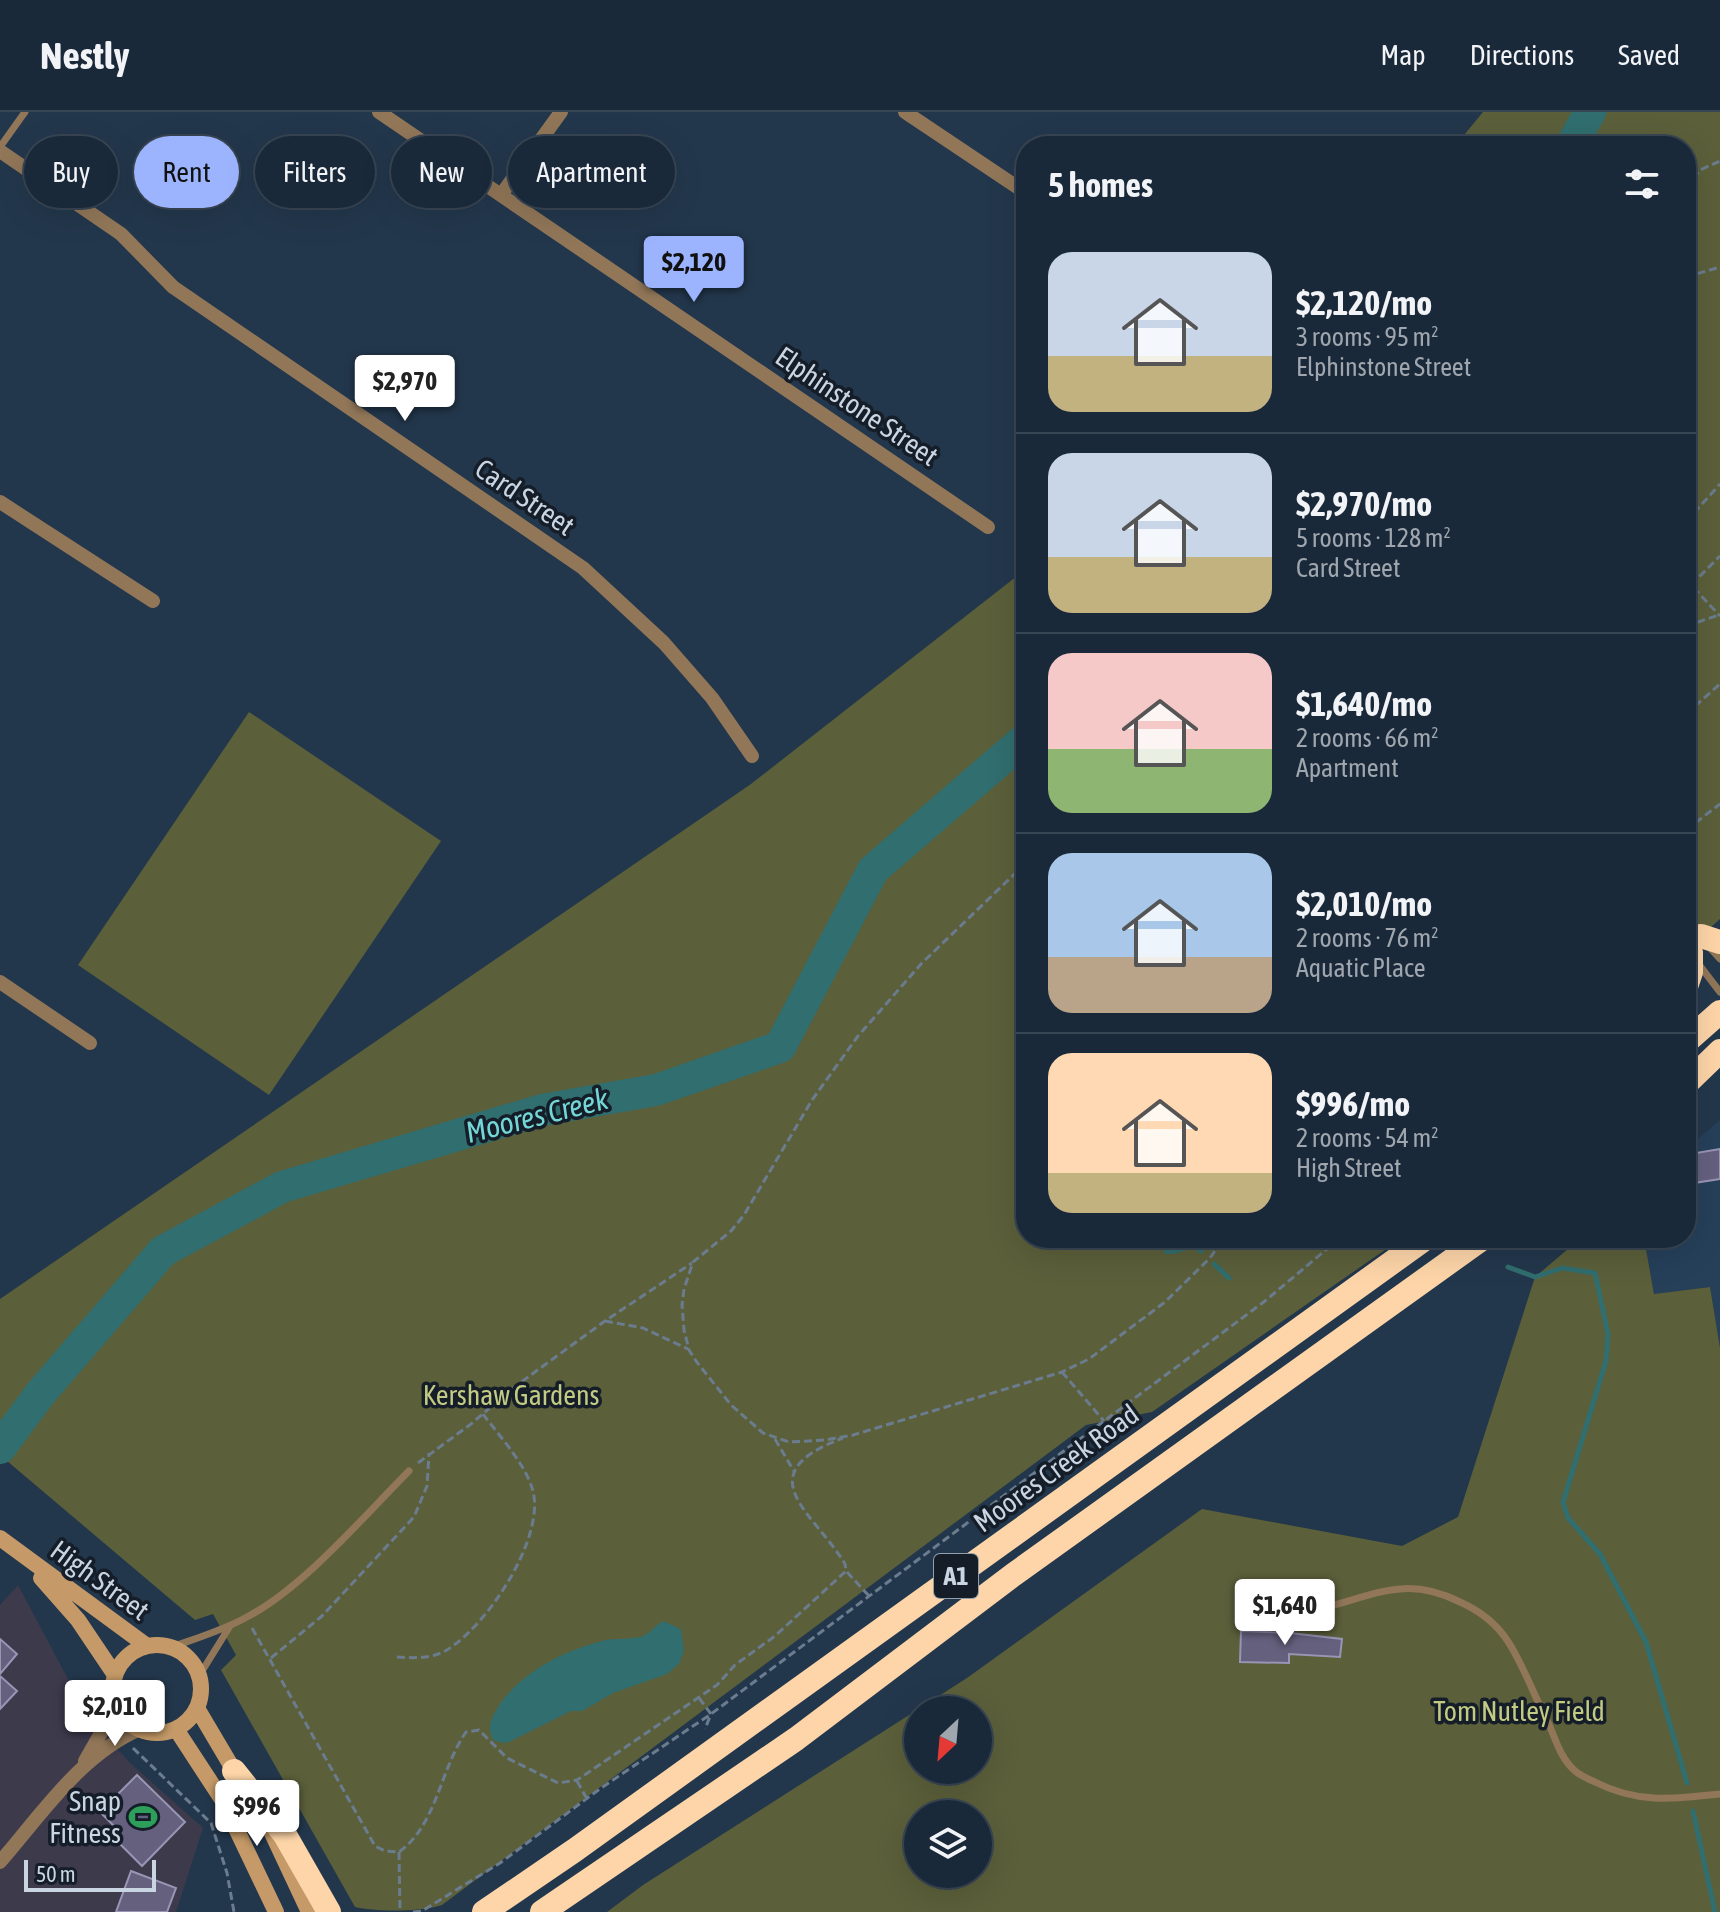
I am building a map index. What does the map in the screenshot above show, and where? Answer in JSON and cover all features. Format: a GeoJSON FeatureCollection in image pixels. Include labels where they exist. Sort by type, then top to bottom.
{"type":"FeatureCollection","features":[{"type":"Feature","properties":{"kind":"highway"},"geometry":{"type":"LineString","coordinates":[[1696,1033],[1720,1012]]}},
{"type":"Feature","properties":{"kind":"highway"},"geometry":{"type":"LineString","coordinates":[[1696,1076],[1720,1051]]}},
{"type":"Feature","properties":{"kind":"highway"},"geometry":{"type":"LineString","coordinates":[[1696,1085],[1720,1081]]}},
{"type":"Feature","properties":{"kind":"highway","name":"Moores Creek Road"},"geometry":{"type":"LineString","coordinates":[[484,1912],[575,1850],[1412,1248]]}},
{"type":"Feature","properties":{"kind":"highway","name":"A1"},"geometry":{"type":"LineString","coordinates":[[542,1912],[796,1739],[1013,1575],[1469,1248]]}},
{"type":"Feature","properties":{"kind":"highway"},"geometry":{"type":"LineString","coordinates":[[234,1771],[285,1835],[329,1912]]}},
{"type":"Feature","properties":{"kind":"highway"},"geometry":{"type":"LineString","coordinates":[[569,1912],[598,1876]]}},
{"type":"Feature","properties":{"kind":"main road","name":"High Street"},"geometry":{"type":"LineString","coordinates":[[0,1538],[147,1646]]}},
{"type":"Feature","properties":{"kind":"main road","name":"High Street"},"geometry":{"type":"LineString","coordinates":[[22,1556],[78,1620],[115,1675],[122,1662],[133,1652],[147,1646],[172,1647],[193,1663],[199,1676]]}},
{"type":"Feature","properties":{"kind":"main road"},"geometry":{"type":"LineString","coordinates":[[115,1675],[114,1695],[122,1715],[140,1729],[164,1732],[176,1729],[197,1708],[201,1692],[199,1676]]}},
{"type":"Feature","properties":{"kind":"main road"},"geometry":{"type":"LineString","coordinates":[[197,1708],[271,1833],[309,1912]]}},
{"type":"Feature","properties":{"kind":"main road"},"geometry":{"type":"LineString","coordinates":[[176,1729],[223,1801],[276,1912]]}},
{"type":"Feature","properties":{"kind":"street","name":"Elphinstone Street"},"geometry":{"type":"LineString","coordinates":[[379,112],[988,527]]}},
{"type":"Feature","properties":{"kind":"street"},"geometry":{"type":"LineString","coordinates":[[501,195],[561,112]]}},
{"type":"Feature","properties":{"kind":"street"},"geometry":{"type":"LineString","coordinates":[[905,112],[1016,186]]}},
{"type":"Feature","properties":{"kind":"street","name":"Card Street"},"geometry":{"type":"LineString","coordinates":[[1,152],[121,234],[173,287],[583,568],[664,643],[712,698],[752,756]]}},
{"type":"Feature","properties":{"kind":"street"},"geometry":{"type":"LineString","coordinates":[[0,502],[153,601]]}},
{"type":"Feature","properties":{"kind":"street"},"geometry":{"type":"LineString","coordinates":[[0,982],[90,1043]]}},
{"type":"Feature","properties":{"kind":"street"},"geometry":{"type":"LineString","coordinates":[[78,1772],[117,1705]]}},
{"type":"Feature","properties":{"kind":"street"},"geometry":{"type":"LineString","coordinates":[[0,1862],[78,1772],[121,1737],[140,1729]]}},
{"type":"Feature","properties":{"kind":"lane"},"geometry":{"type":"LineString","coordinates":[[1,152],[25,112]]}},
{"type":"Feature","properties":{"kind":"lane"},"geometry":{"type":"LineString","coordinates":[[1697,939],[1720,959]]}},
{"type":"Feature","properties":{"kind":"lane"},"geometry":{"type":"LineString","coordinates":[[1697,939],[1720,992]]}},
{"type":"Feature","properties":{"kind":"lane"},"geometry":{"type":"LineString","coordinates":[[172,1647],[246,1618],[270,1603],[300,1579],[409,1471]]}},
{"type":"Feature","properties":{"kind":"lane"},"geometry":{"type":"LineString","coordinates":[[1331,1606],[1393,1588],[1430,1588],[1452,1597],[1493,1622],[1506,1639],[1552,1729],[1560,1755],[1576,1772],[1625,1795],[1661,1800],[1720,1794]]}},
{"type":"Feature","properties":{"kind":"lane"},"geometry":{"type":"LineString","coordinates":[[199,1676],[231,1624]]}},
{"type":"Feature","properties":{"kind":"path"},"geometry":{"type":"LineString","coordinates":[[1696,175],[1720,161]]}},
{"type":"Feature","properties":{"kind":"path"},"geometry":{"type":"LineString","coordinates":[[1696,274],[1720,267]]}},
{"type":"Feature","properties":{"kind":"path"},"geometry":{"type":"LineString","coordinates":[[1696,511],[1720,484]]}},
{"type":"Feature","properties":{"kind":"path"},"geometry":{"type":"LineString","coordinates":[[1696,580],[1720,556]]}},
{"type":"Feature","properties":{"kind":"path"},"geometry":{"type":"LineString","coordinates":[[1696,591],[1719,616],[1696,623]]}},
{"type":"Feature","properties":{"kind":"path"},"geometry":{"type":"LineString","coordinates":[[1696,705],[1720,684]]}},
{"type":"Feature","properties":{"kind":"path"},"geometry":{"type":"LineString","coordinates":[[1696,822],[1720,804]]}},
{"type":"Feature","properties":{"kind":"path"},"geometry":{"type":"LineString","coordinates":[[409,1471],[513,1388],[693,1262],[731,1231],[744,1215],[829,1074],[884,1004],[1016,873]]}},
{"type":"Feature","properties":{"kind":"path"},"geometry":{"type":"LineString","coordinates":[[869,1596],[846,1571],[840,1554],[796,1500],[792,1482],[809,1452],[853,1435],[1062,1372],[1089,1359],[1165,1302],[1217,1248]]}},
{"type":"Feature","properties":{"kind":"path"},"geometry":{"type":"LineString","coordinates":[[413,1912],[422,1911],[500,1863],[711,1714],[1265,1301],[1328,1248]]}},
{"type":"Feature","properties":{"kind":"path"},"geometry":{"type":"LineString","coordinates":[[689,1350],[682,1305],[693,1262]]}},
{"type":"Feature","properties":{"kind":"path"},"geometry":{"type":"LineString","coordinates":[[605,1321],[643,1328],[689,1350],[731,1405],[751,1424],[775,1439],[799,1442],[853,1435]]}},
{"type":"Feature","properties":{"kind":"path"},"geometry":{"type":"LineString","coordinates":[[1062,1372],[1104,1421]]}},
{"type":"Feature","properties":{"kind":"path"},"geometry":{"type":"LineString","coordinates":[[397,1657],[418,1658],[443,1652],[464,1637],[515,1570],[528,1543],[535,1517],[533,1492],[524,1470],[483,1414]]}},
{"type":"Feature","properties":{"kind":"path"},"geometry":{"type":"LineString","coordinates":[[775,1439],[795,1473]]}},
{"type":"Feature","properties":{"kind":"path"},"geometry":{"type":"LineString","coordinates":[[271,1658],[322,1616],[414,1517],[427,1486],[429,1453]]}},
{"type":"Feature","properties":{"kind":"path"},"geometry":{"type":"LineString","coordinates":[[400,1912],[399,1852],[421,1831],[462,1737],[472,1730],[479,1730],[507,1758],[558,1783],[577,1780],[717,1685],[735,1665],[775,1636],[846,1571]]}},
{"type":"Feature","properties":{"kind":"path"},"geometry":{"type":"LineString","coordinates":[[246,1618],[375,1846],[385,1851],[399,1852]]}},
{"type":"Feature","properties":{"kind":"path"},"geometry":{"type":"LineString","coordinates":[[699,1698],[711,1714]]}},
{"type":"Feature","properties":{"kind":"path"},"geometry":{"type":"LineString","coordinates":[[128,1744],[211,1823],[227,1873],[234,1912]]}},
{"type":"Feature","properties":{"kind":"path"},"geometry":{"type":"LineString","coordinates":[[577,1780],[587,1799]]}},
{"type":"Feature","properties":{"kind":"shaded area"},"geometry":{"type":"Polygon","coordinates":[[[1720,1120],[1720,1348],[1710,1287],[1654,1294],[1646,1248],[1696,1248],[1696,1140],[1720,1120]]]}},
{"type":"Feature","properties":{"kind":"shaded area"},"geometry":{"type":"Polygon","coordinates":[[[1162,1248],[1189,1248],[1176,1253],[1165,1254],[1162,1248]]]}},
{"type":"Feature","properties":{"kind":"shaded area"},"geometry":{"type":"Polygon","coordinates":[[[18,1585],[86,1713],[129,1762],[203,1828],[176,1912],[0,1912],[0,1605],[18,1585]]]}},
{"type":"Feature","properties":{"kind":"shaded area"},"geometry":{"type":"Polygon","coordinates":[[[663,1621],[681,1629],[684,1651],[679,1664],[667,1674],[613,1693],[582,1711],[571,1711],[507,1743],[494,1741],[490,1728],[495,1711],[508,1694],[532,1673],[560,1656],[591,1644],[643,1636],[663,1621]]]}},
{"type":"Feature","properties":{"kind":"green space"},"geometry":{"type":"Polygon","coordinates":[[[1483,112],[1720,112],[1720,919],[1696,940],[1696,136],[1463,136],[1483,112]]]}},
{"type":"Feature","properties":{"kind":"green space","name":"Kershaw Gardens"},"geometry":{"type":"Polygon","coordinates":[[[1016,577],[1016,1248],[1388,1248],[1152,1412],[1086,1425],[442,1905],[398,1910],[355,1907],[221,1670],[236,1655],[213,1614],[195,1620],[0,1455],[0,1299],[751,784],[1016,577]]]}},
{"type":"Feature","properties":{"kind":"green space"},"geometry":{"type":"Polygon","coordinates":[[[249,712],[441,841],[269,1095],[78,965],[249,712]]]}},
{"type":"Feature","properties":{"kind":"green space","name":"Tom Nutley Field"},"geometry":{"type":"Polygon","coordinates":[[[1569,1248],[1646,1248],[1654,1294],[1710,1287],[1720,1348],[1720,1912],[607,1912],[643,1885],[904,1718],[904,1784],[992,1784],[992,1696],[939,1696],[1202,1509],[1402,1546],[1458,1517],[1535,1277],[1569,1248]]]}},
{"type":"Feature","properties":{"kind":"building"},"geometry":{"type":"Polygon","coordinates":[[[1720,1149],[1720,1179],[1696,1183],[1696,1153],[1720,1149]]]}},
{"type":"Feature","properties":{"kind":"building"},"geometry":{"type":"Polygon","coordinates":[[[1241,1631],[1342,1639],[1340,1657],[1289,1654],[1289,1663],[1240,1662],[1241,1631]]]}},
{"type":"Feature","properties":{"kind":"building"},"geometry":{"type":"Polygon","coordinates":[[[0,1639],[17,1654],[0,1674],[0,1639]]]}},
{"type":"Feature","properties":{"kind":"building"},"geometry":{"type":"Polygon","coordinates":[[[0,1676],[17,1691],[0,1709],[0,1676]]]}},
{"type":"Feature","properties":{"kind":"building","name":"Snap Fitness"},"geometry":{"type":"Polygon","coordinates":[[[137,1775],[185,1822],[142,1866],[110,1834],[116,1828],[100,1812],[137,1775]]]}},
{"type":"Feature","properties":{"kind":"building"},"geometry":{"type":"Polygon","coordinates":[[[131,1871],[176,1888],[167,1912],[116,1912],[131,1871]]]}},
{"type":"Feature","properties":{"kind":"waterway","name":"Moores Creek"},"geometry":{"type":"LineString","coordinates":[[1577,136],[1590,112]]}},
{"type":"Feature","properties":{"kind":"waterway","name":"Moores Creek"},"geometry":{"type":"LineString","coordinates":[[0,1448],[40,1394],[163,1251],[282,1187],[542,1110],[656,1090],[780,1047],[873,870],[1016,747]]}},
{"type":"Feature","properties":{"kind":"waterway"},"geometry":{"type":"LineString","coordinates":[[1198,1248],[1201,1251]]}},
{"type":"Feature","properties":{"kind":"waterway"},"geometry":{"type":"LineString","coordinates":[[1214,1264],[1229,1278]]}},
{"type":"Feature","properties":{"kind":"waterway"},"geometry":{"type":"LineString","coordinates":[[1508,1267],[1535,1277],[1562,1268],[1595,1273],[1608,1334],[1606,1361],[1563,1502],[1568,1518],[1600,1554],[1646,1642],[1687,1783]]}},
{"type":"Feature","properties":{"kind":"waterway"},"geometry":{"type":"LineString","coordinates":[[1693,1811],[1715,1912]]}},
{"type":"Feature","properties":{"kind":"place","name":"Snap Fitness"},"geometry":{"type":"Point","coordinates":[143,1817]}}]}
